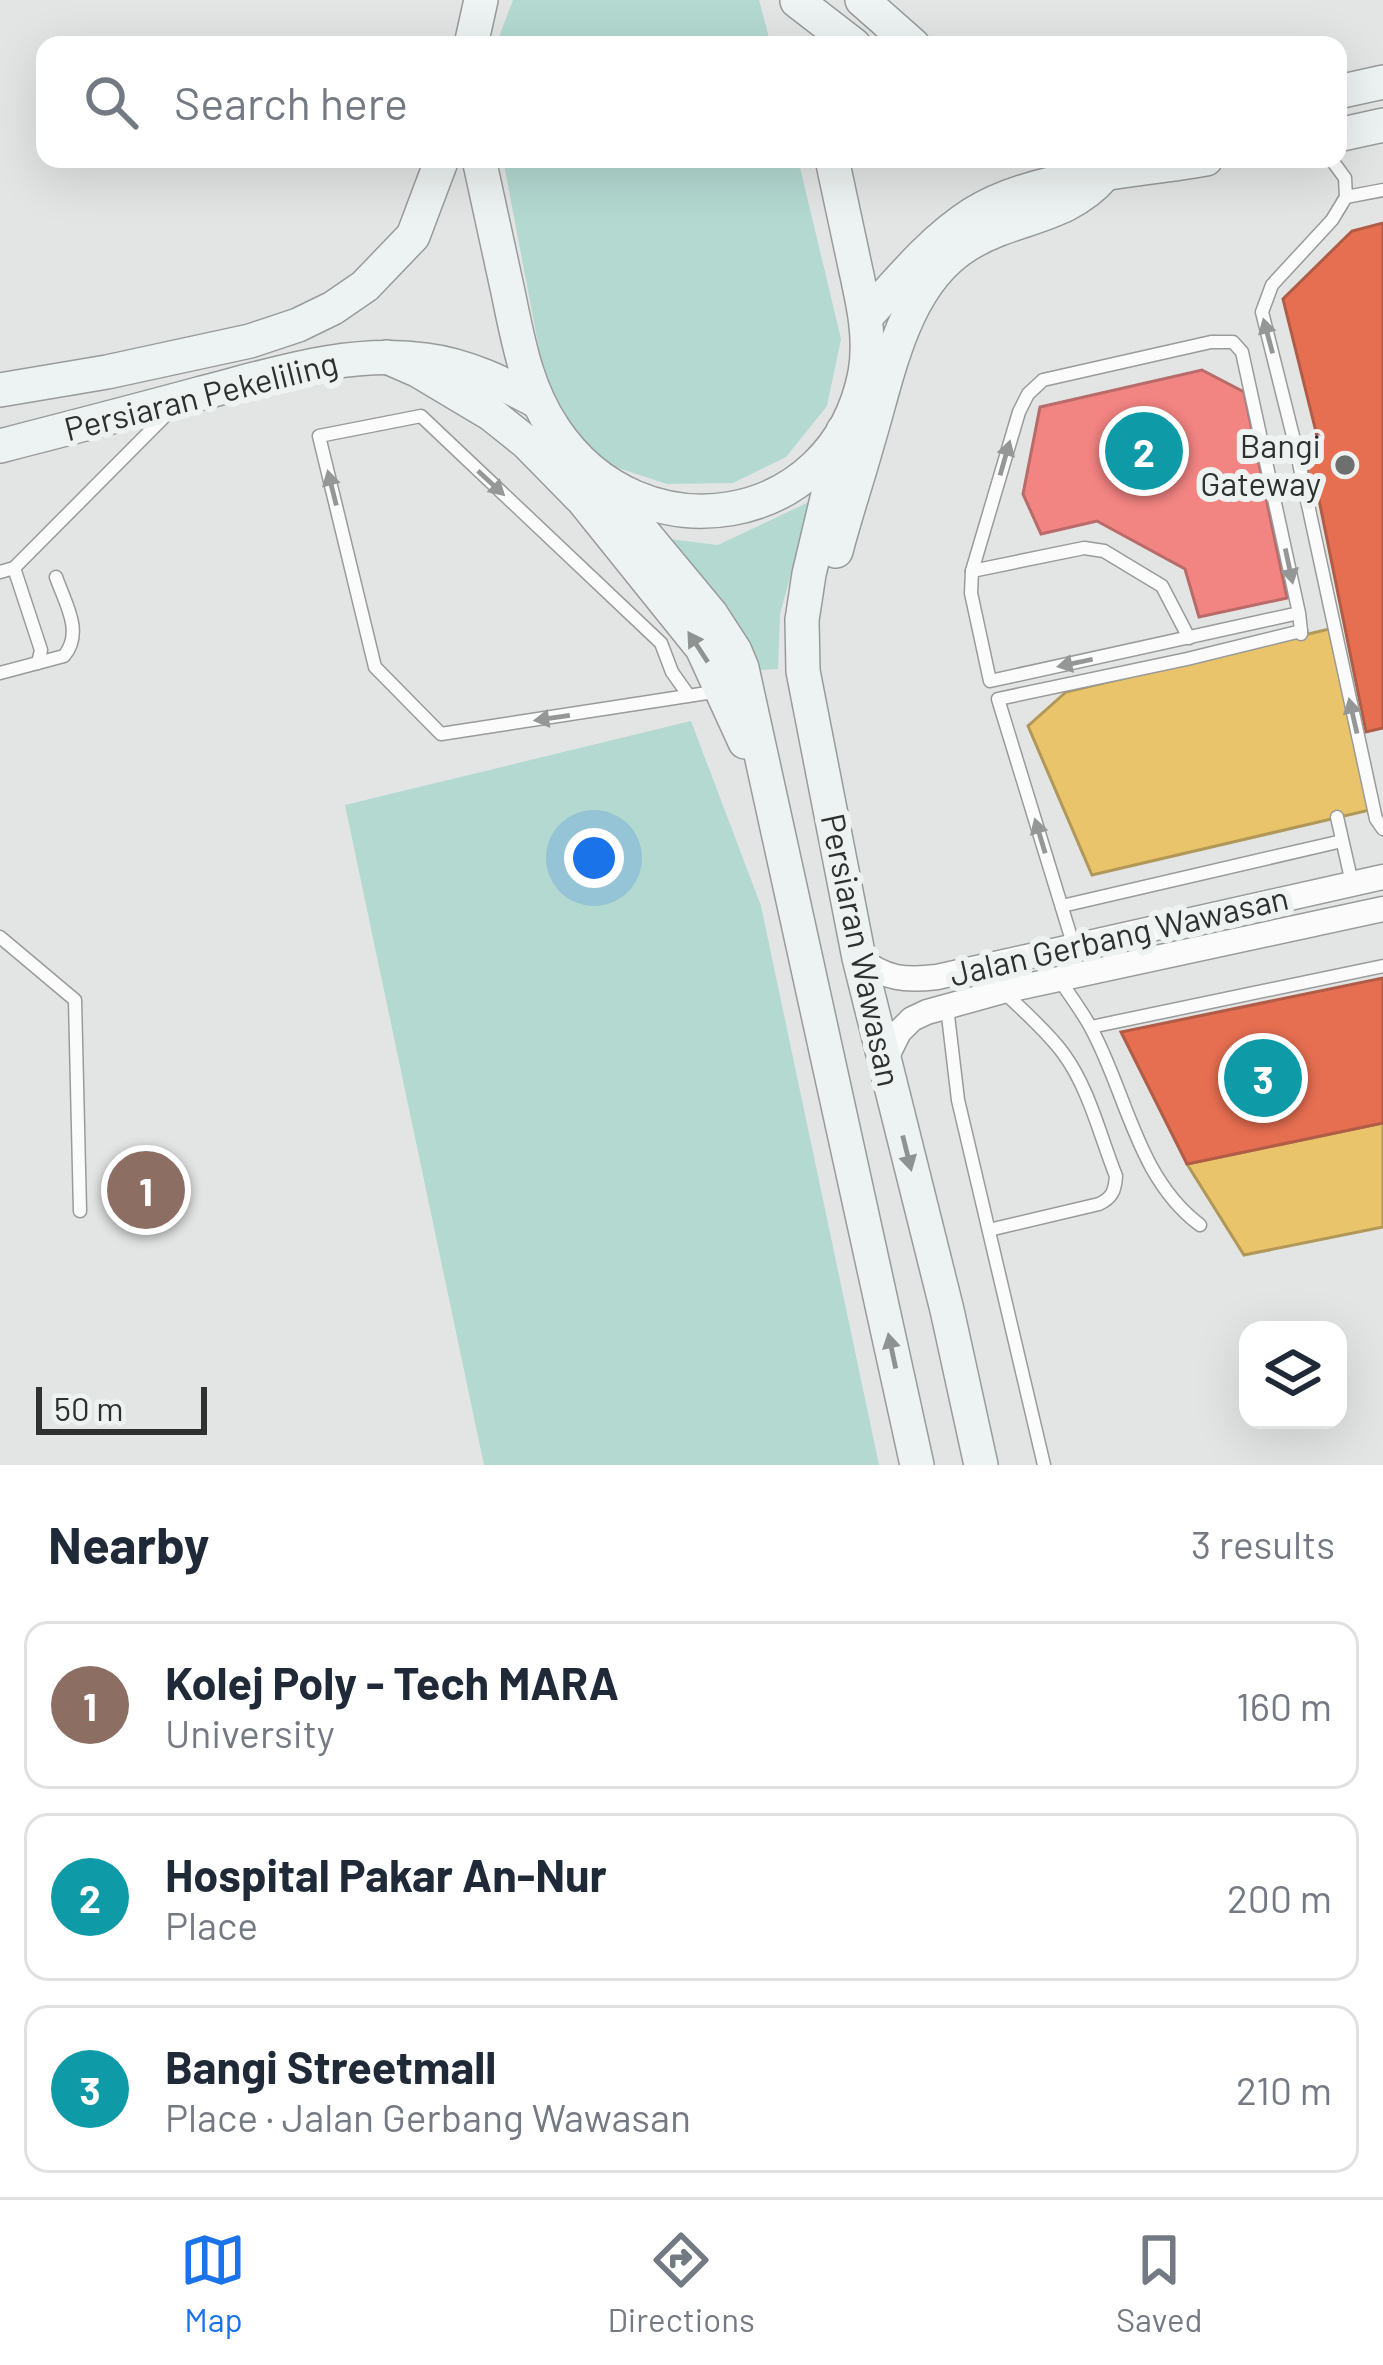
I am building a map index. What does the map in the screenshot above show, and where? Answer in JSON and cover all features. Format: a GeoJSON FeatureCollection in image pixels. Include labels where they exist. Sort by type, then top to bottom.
{"type":"FeatureCollection","features":[{"type":"Feature","properties":{"kind":"main road"},"geometry":{"type":"LineString","coordinates":[[451,36],[460,0]]}},
{"type":"Feature","properties":{"kind":"main road"},"geometry":{"type":"LineString","coordinates":[[473,36],[481,0]]}},
{"type":"Feature","properties":{"kind":"main road"},"geometry":{"type":"LineString","coordinates":[[862,0],[904,36]]}},
{"type":"Feature","properties":{"kind":"main road"},"geometry":{"type":"LineString","coordinates":[[797,1],[805,36]]}},
{"type":"Feature","properties":{"kind":"main road"},"geometry":{"type":"LineString","coordinates":[[797,1],[842,36]]}},
{"type":"Feature","properties":{"kind":"main road"},"geometry":{"type":"LineString","coordinates":[[1347,90],[1383,82]]}},
{"type":"Feature","properties":{"kind":"main road"},"geometry":{"type":"LineString","coordinates":[[1347,133],[1383,125]]}},
{"type":"Feature","properties":{"kind":"main road","name":"Persiaran Pekeliling"},"geometry":{"type":"LineString","coordinates":[[0,390],[107,373],[250,341],[333,308],[365,286],[413,236],[439,168]]}},
{"type":"Feature","properties":{"kind":"main road","name":"Persiaran Wawasan"},"geometry":{"type":"LineString","coordinates":[[481,168],[524,369],[538,402],[568,448],[711,614],[742,668],[917,1465]]}},
{"type":"Feature","properties":{"kind":"main road"},"geometry":{"type":"LineString","coordinates":[[598,478],[645,504],[717,512],[776,494],[823,458],[854,410],[866,370],[866,317],[834,168]]}},
{"type":"Feature","properties":{"kind":"main road"},"geometry":{"type":"LineString","coordinates":[[866,317],[916,262],[974,213],[1040,186],[1149,168]]}},
{"type":"Feature","properties":{"kind":"main road"},"geometry":{"type":"LineString","coordinates":[[803,671],[821,623],[837,545],[888,374],[920,294],[940,266],[965,246],[997,229],[1066,206],[1089,192],[1104,175]]}},
{"type":"Feature","properties":{"kind":"main road"},"geometry":{"type":"LineString","coordinates":[[387,357],[473,404],[526,442],[583,500],[702,648],[705,693],[769,789]]}},
{"type":"Feature","properties":{"kind":"main road","name":"Persiaran Pekeliling"},"geometry":{"type":"LineString","coordinates":[[0,446],[339,360],[387,357],[454,365],[538,402]]}},
{"type":"Feature","properties":{"kind":"main road","name":"Persiaran Wawasan"},"geometry":{"type":"LineString","coordinates":[[843,431],[809,574],[802,620],[803,671],[859,958],[947,1310],[980,1465]]}},
{"type":"Feature","properties":{"kind":"street","name":"Jalan Gerbang Wawasan"},"geometry":{"type":"LineString","coordinates":[[859,958],[880,974],[915,980],[1383,877]]}},
{"type":"Feature","properties":{"kind":"street","name":"Jalan Gerbang Wawasan"},"geometry":{"type":"LineString","coordinates":[[884,1062],[899,1032],[912,1019],[947,1006],[1383,909]]}},
{"type":"Feature","properties":{"kind":"lane"},"geometry":{"type":"LineString","coordinates":[[1338,168],[1346,178],[1346,197],[1332,220],[1272,285],[1262,312],[1318,536],[1376,819],[1383,829]]}},
{"type":"Feature","properties":{"kind":"lane"},"geometry":{"type":"LineString","coordinates":[[1346,197],[1383,190]]}},
{"type":"Feature","properties":{"kind":"lane"},"geometry":{"type":"LineString","coordinates":[[998,700],[1301,633],[1242,352],[1233,342],[1210,342],[1043,380],[1018,412],[972,571],[970,593],[990,681],[1075,948]]}},
{"type":"Feature","properties":{"kind":"lane"},"geometry":{"type":"LineString","coordinates":[[38,664],[41,650],[7,570],[182,399]]}},
{"type":"Feature","properties":{"kind":"lane"},"geometry":{"type":"LineString","coordinates":[[668,700],[672,672],[661,643],[421,416],[319,436],[375,667],[441,734],[668,700],[705,693]]}},
{"type":"Feature","properties":{"kind":"lane"},"geometry":{"type":"LineString","coordinates":[[972,571],[1084,548],[1104,551],[1162,586],[1189,638]]}},
{"type":"Feature","properties":{"kind":"lane"},"geometry":{"type":"LineString","coordinates":[[0,673],[64,656],[74,641],[56,577]]}},
{"type":"Feature","properties":{"kind":"lane"},"geometry":{"type":"LineString","coordinates":[[990,681],[1299,613]]}},
{"type":"Feature","properties":{"kind":"lane"},"geometry":{"type":"LineString","coordinates":[[672,672],[705,693]]}},
{"type":"Feature","properties":{"kind":"lane"},"geometry":{"type":"LineString","coordinates":[[1337,817],[1352,883]]}},
{"type":"Feature","properties":{"kind":"lane"},"geometry":{"type":"LineString","coordinates":[[1062,906],[1342,841]]}},
{"type":"Feature","properties":{"kind":"lane"},"geometry":{"type":"LineString","coordinates":[[0,937],[75,1000],[80,1210]]}},
{"type":"Feature","properties":{"kind":"lane"},"geometry":{"type":"LineString","coordinates":[[1091,1027],[1383,966]]}},
{"type":"Feature","properties":{"kind":"lane"},"geometry":{"type":"LineString","coordinates":[[1059,979],[1091,1027],[1154,1174],[1179,1210],[1200,1225]]}},
{"type":"Feature","properties":{"kind":"lane"},"geometry":{"type":"LineString","coordinates":[[988,1230],[1099,1204],[1110,1198],[1116,1177],[1066,1056],[1003,991]]}},
{"type":"Feature","properties":{"kind":"lane"},"geometry":{"type":"LineString","coordinates":[[947,1006],[958,1100],[1044,1465]]}},
{"type":"Feature","properties":{"kind":"green space"},"geometry":{"type":"Polygon","coordinates":[[[513,0],[759,0],[769,36],[499,36],[513,0]]]}},
{"type":"Feature","properties":{"kind":"green space"},"geometry":{"type":"Polygon","coordinates":[[[505,168],[800,168],[841,339],[827,406],[786,457],[733,483],[667,484],[609,465],[570,426],[546,386],[505,168]]]}},
{"type":"Feature","properties":{"kind":"green space"},"geometry":{"type":"Polygon","coordinates":[[[811,501],[780,614],[778,669],[760,670],[735,632],[645,536],[718,545],[811,501]]]}},
{"type":"Feature","properties":{"kind":"green space"},"geometry":{"type":"Polygon","coordinates":[[[691,721],[761,906],[879,1465],[484,1465],[345,805],[691,721]]]}},
{"type":"Feature","properties":{"kind":"building: Homes"},"geometry":{"type":"Polygon","coordinates":[[[1329,629],[1370,810],[1092,875],[1028,726],[1066,692],[1329,629]]]}},
{"type":"Feature","properties":{"kind":"building: Homes"},"geometry":{"type":"Polygon","coordinates":[[[1383,1123],[1383,1227],[1244,1255],[1187,1164],[1383,1123]]]}},
{"type":"Feature","properties":{"kind":"building: Shops","name":"Bangi Gateway"},"geometry":{"type":"Polygon","coordinates":[[[1383,223],[1383,728],[1366,732],[1315,480],[1309,480],[1304,451],[1320,448],[1283,299],[1352,231],[1383,223]]]}},
{"type":"Feature","properties":{"kind":"building: Shops"},"geometry":{"type":"Polygon","coordinates":[[[1383,978],[1383,1123],[1187,1164],[1121,1032],[1383,978]]]}},
{"type":"Feature","properties":{"kind":"building: Health"},"geometry":{"type":"Polygon","coordinates":[[[1202,370],[1244,392],[1287,598],[1199,617],[1185,569],[1097,521],[1041,534],[1023,494],[1040,407],[1202,370]]]}},
{"type":"Feature","properties":{"kind":"place","name":"Hospital Pakar An-Nur"},"geometry":{"type":"Point","coordinates":[1144,451]}},
{"type":"Feature","properties":{"kind":"place","name":"Bangi Gateway"},"geometry":{"type":"Point","coordinates":[1345,465]}},
{"type":"Feature","properties":{"kind":"place","name":"Bangi Streetmall"},"geometry":{"type":"Point","coordinates":[1263,1078]}},
{"type":"Feature","properties":{"kind":"place","name":"Kolej Poly - Tech MARA"},"geometry":{"type":"Point","coordinates":[146,1190]}}]}
